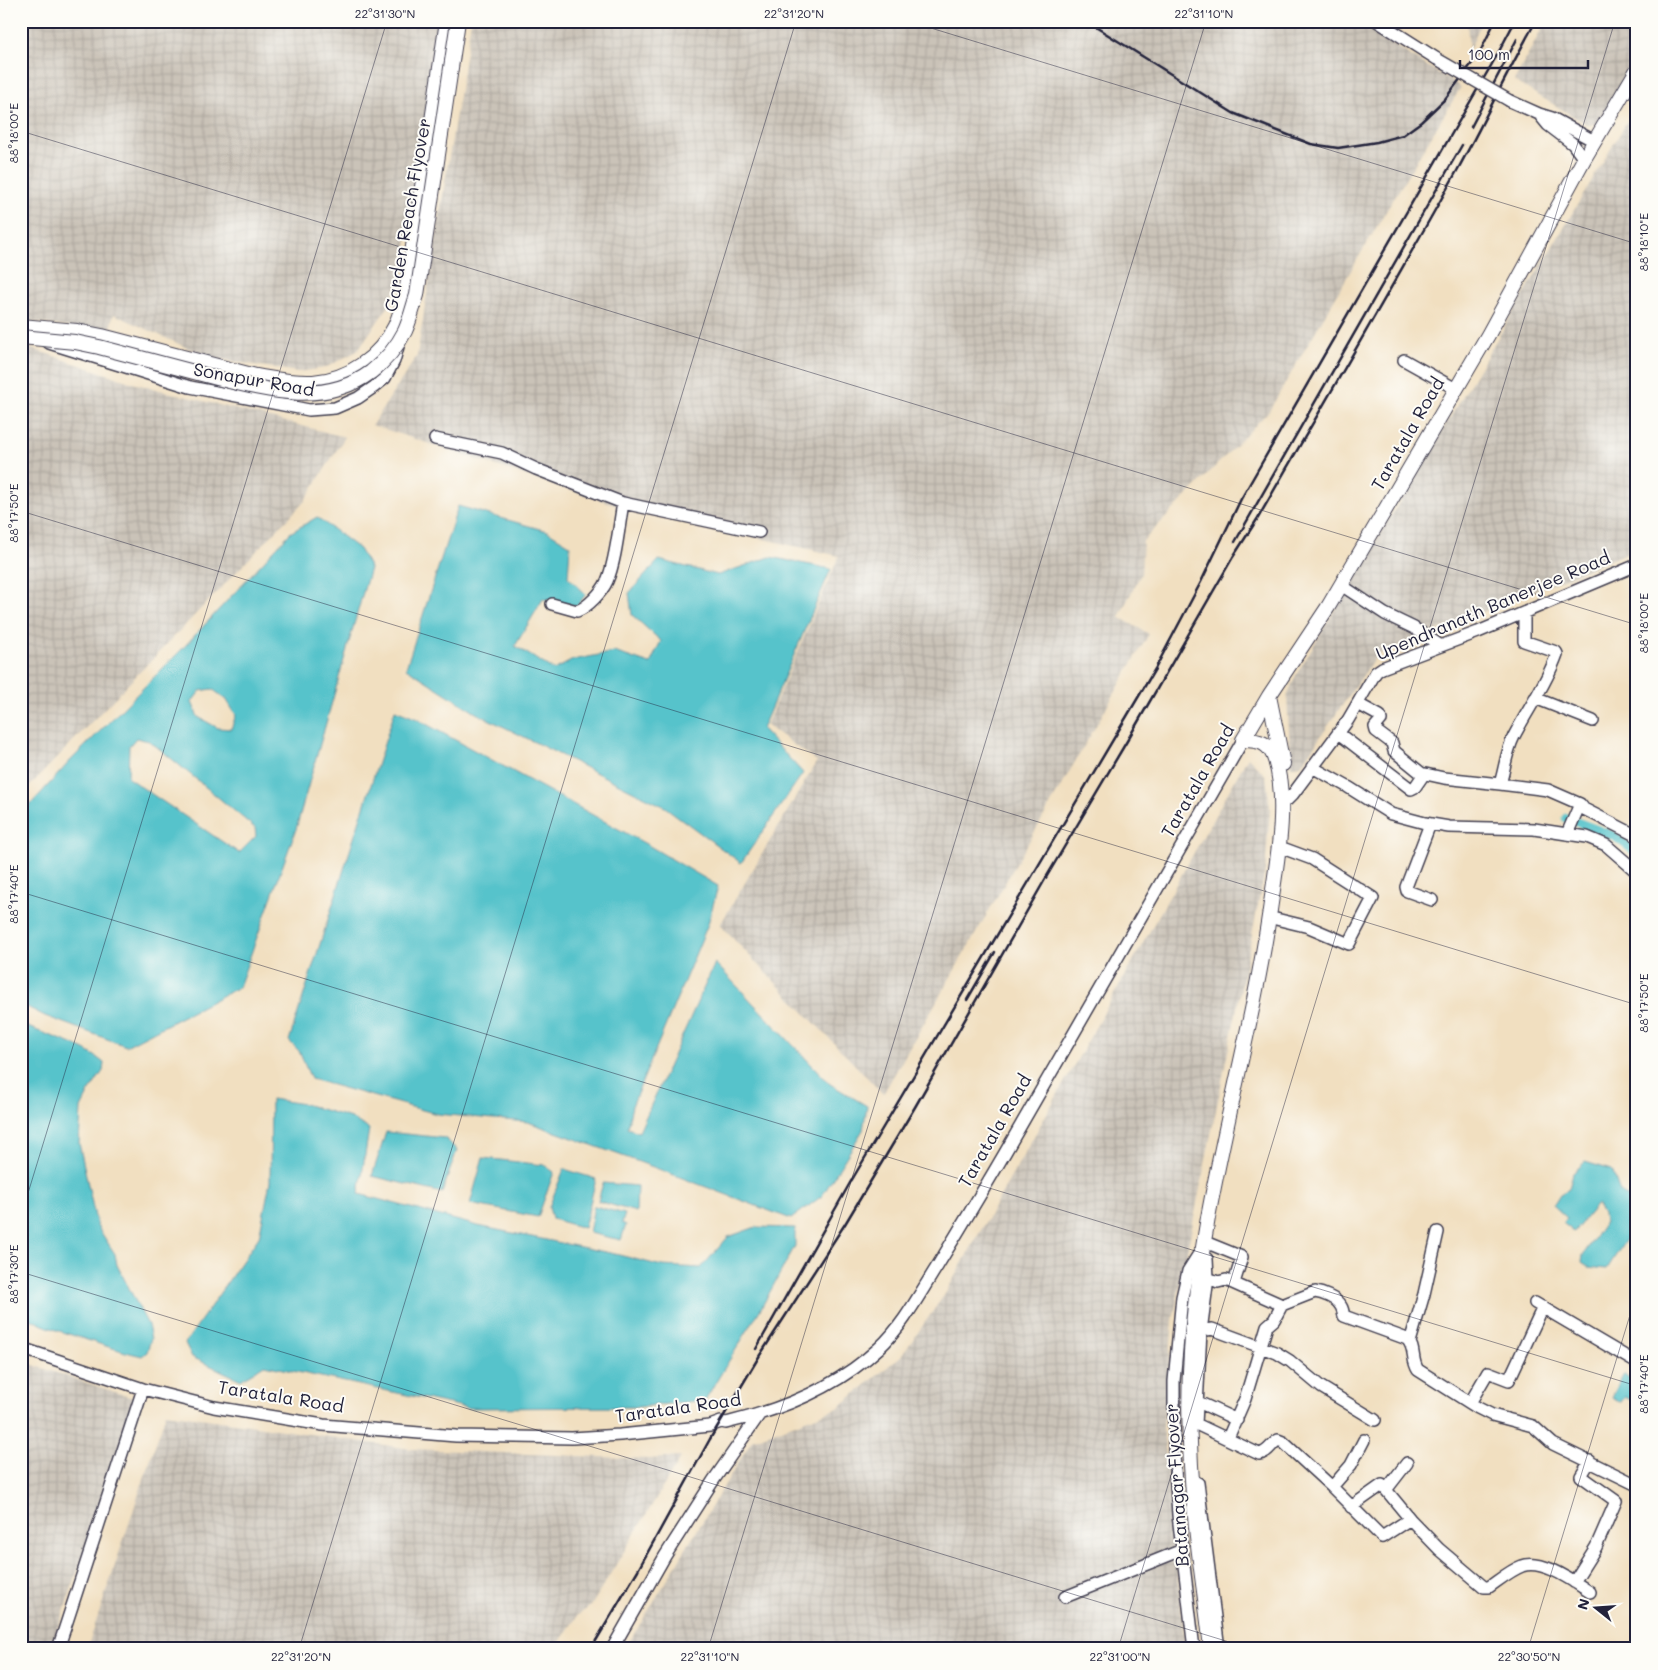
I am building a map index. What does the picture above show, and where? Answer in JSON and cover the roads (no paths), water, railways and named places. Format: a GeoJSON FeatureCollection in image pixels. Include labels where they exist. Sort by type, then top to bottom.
{"type":"FeatureCollection","features":[{"type":"Feature","properties":{"kind":"main road","name":"Garden Reach Flyover"},"geometry":{"type":"LineString","coordinates":[[21,326],[77,331],[102,336],[276,380],[323,381],[361,366],[377,352],[390,336],[406,293],[447,21]]}},
{"type":"Feature","properties":{"kind":"main road","name":"Garden Reach Flyover"},"geometry":{"type":"LineString","coordinates":[[21,336],[75,342],[253,387],[293,392],[314,393],[336,389],[367,375],[385,360],[399,341],[409,320],[417,295],[457,21]]}},
{"type":"Feature","properties":{"kind":"main road","name":"Taratala Road"},"geometry":{"type":"LineString","coordinates":[[1243,740],[1269,696],[1341,585],[1488,335],[1594,141],[1637,70]]}},
{"type":"Feature","properties":{"kind":"main road"},"geometry":{"type":"LineString","coordinates":[[1206,1251],[1276,919],[1285,849],[1282,757],[1269,696]]}},
{"type":"Feature","properties":{"kind":"main road"},"geometry":{"type":"LineString","coordinates":[[1206,1251],[1218,1162],[1249,1025],[1267,929],[1279,850],[1284,796],[1275,760],[1268,746],[1259,740],[1243,740]]}},
{"type":"Feature","properties":{"kind":"main road","name":"Batanagar Flyover"},"geometry":{"type":"LineString","coordinates":[[1206,1251],[1196,1294],[1191,1352],[1190,1450],[1196,1526],[1211,1649]]}},
{"type":"Feature","properties":{"kind":"street"},"geometry":{"type":"LineString","coordinates":[[1377,21],[1437,59],[1510,101],[1538,114],[1552,118],[1594,141]]}},
{"type":"Feature","properties":{"kind":"street"},"geometry":{"type":"LineString","coordinates":[[1538,114],[1548,125],[1573,144],[1584,159]]}},
{"type":"Feature","properties":{"kind":"street"},"geometry":{"type":"LineString","coordinates":[[1404,360],[1456,388]]}},
{"type":"Feature","properties":{"kind":"street"},"geometry":{"type":"LineString","coordinates":[[435,439],[502,453],[536,469],[623,503],[759,532]]}},
{"type":"Feature","properties":{"kind":"street"},"geometry":{"type":"LineString","coordinates":[[552,604],[577,611],[587,605],[606,583],[612,564],[623,503]]}},
{"type":"Feature","properties":{"kind":"street","name":"Upendranath Banerjee Road"},"geometry":{"type":"LineString","coordinates":[[1284,796],[1293,794],[1358,704],[1376,672],[1382,668],[1524,613],[1637,565]]}},
{"type":"Feature","properties":{"kind":"street"},"geometry":{"type":"LineString","coordinates":[[1341,585],[1385,614],[1414,628],[1441,646]]}},
{"type":"Feature","properties":{"kind":"street"},"geometry":{"type":"LineString","coordinates":[[1500,784],[1506,757],[1513,738],[1553,666],[1557,653],[1524,641],[1524,613]]}},
{"type":"Feature","properties":{"kind":"street"},"geometry":{"type":"LineString","coordinates":[[1535,698],[1593,721]]}},
{"type":"Feature","properties":{"kind":"street"},"geometry":{"type":"LineString","coordinates":[[1358,704],[1380,716],[1380,720],[1375,727],[1376,731],[1392,743],[1394,751],[1415,770],[1444,778],[1548,790],[1580,804],[1584,809],[1637,836]]}},
{"type":"Feature","properties":{"kind":"street"},"geometry":{"type":"LineString","coordinates":[[1338,733],[1411,789],[1415,787],[1424,774]]}},
{"type":"Feature","properties":{"kind":"street","name":"Taratala Road"},"geometry":{"type":"LineString","coordinates":[[21,1348],[143,1389],[214,1407],[323,1425],[456,1436],[572,1438],[710,1426],[759,1415],[835,1381],[882,1346],[916,1301],[1002,1158],[1243,740]]}},
{"type":"Feature","properties":{"kind":"street"},"geometry":{"type":"LineString","coordinates":[[1312,767],[1390,814],[1430,824],[1458,828],[1534,829],[1587,836],[1606,845],[1637,872]]}},
{"type":"Feature","properties":{"kind":"street"},"geometry":{"type":"LineString","coordinates":[[1568,834],[1580,804]]}},
{"type":"Feature","properties":{"kind":"street"},"geometry":{"type":"LineString","coordinates":[[1430,824],[1406,887],[1407,891],[1432,900]]}},
{"type":"Feature","properties":{"kind":"street"},"geometry":{"type":"LineString","coordinates":[[1276,919],[1309,927],[1349,944],[1373,898],[1312,859],[1285,849]]}},
{"type":"Feature","properties":{"kind":"street"},"geometry":{"type":"LineString","coordinates":[[1438,1232],[1424,1294],[1410,1342],[1415,1367],[1492,1415],[1533,1426],[1553,1444],[1637,1485]]}},
{"type":"Feature","properties":{"kind":"street"},"geometry":{"type":"LineString","coordinates":[[1206,1251],[1208,1278],[1201,1331],[1196,1424],[1199,1488],[1219,1649]]}},
{"type":"Feature","properties":{"kind":"street"},"geometry":{"type":"LineString","coordinates":[[1206,1251],[1242,1256],[1234,1284]]}},
{"type":"Feature","properties":{"kind":"street"},"geometry":{"type":"LineString","coordinates":[[1194,1649],[1178,1515],[1174,1454],[1174,1371],[1185,1280],[1188,1271],[1206,1251]]}},
{"type":"Feature","properties":{"kind":"street"},"geometry":{"type":"LineString","coordinates":[[1208,1278],[1218,1282],[1225,1280],[1282,1305]]}},
{"type":"Feature","properties":{"kind":"street"},"geometry":{"type":"LineString","coordinates":[[1228,1438],[1245,1399],[1267,1326],[1273,1322],[1282,1305],[1310,1293],[1319,1292],[1338,1302],[1344,1316],[1391,1332],[1410,1342]]}},
{"type":"Feature","properties":{"kind":"street"},"geometry":{"type":"LineString","coordinates":[[1470,1403],[1488,1372],[1509,1380],[1539,1305],[1637,1363]]}},
{"type":"Feature","properties":{"kind":"street"},"geometry":{"type":"LineString","coordinates":[[1201,1331],[1212,1329],[1284,1357],[1321,1387],[1375,1420]]}},
{"type":"Feature","properties":{"kind":"street"},"geometry":{"type":"LineString","coordinates":[[58,1649],[143,1389]]}},
{"type":"Feature","properties":{"kind":"street"},"geometry":{"type":"LineString","coordinates":[[1196,1401],[1237,1420]]}},
{"type":"Feature","properties":{"kind":"street"},"geometry":{"type":"LineString","coordinates":[[612,1649],[665,1556],[713,1481],[759,1415]]}},
{"type":"Feature","properties":{"kind":"street"},"geometry":{"type":"LineString","coordinates":[[1196,1424],[1259,1454],[1266,1452],[1275,1442],[1280,1441],[1332,1487],[1382,1537],[1410,1519]]}},
{"type":"Feature","properties":{"kind":"street"},"geometry":{"type":"LineString","coordinates":[[1332,1487],[1351,1465],[1364,1440]]}},
{"type":"Feature","properties":{"kind":"street"},"geometry":{"type":"LineString","coordinates":[[1574,1582],[1596,1547],[1616,1501],[1580,1476],[1590,1461]]}},
{"type":"Feature","properties":{"kind":"street"},"geometry":{"type":"LineString","coordinates":[[1386,1490],[1407,1463]]}},
{"type":"Feature","properties":{"kind":"street"},"geometry":{"type":"LineString","coordinates":[[1351,1508],[1382,1485],[1410,1519],[1446,1555],[1484,1587],[1489,1586],[1522,1565],[1530,1564],[1558,1572],[1590,1592]]}},
{"type":"Feature","properties":{"kind":"street"},"geometry":{"type":"LineString","coordinates":[[1065,1596],[1182,1550]]}},
{"type":"Feature","properties":{"kind":"water"},"geometry":{"type":"Polygon","coordinates":[[[458,506],[547,531],[570,545],[568,577],[586,594],[577,606],[543,599],[515,646],[554,670],[573,660],[614,652],[650,664],[661,641],[632,615],[629,593],[659,560],[718,575],[770,557],[831,569],[762,729],[803,773],[741,863],[665,807],[476,713],[406,668],[458,506]]]}},
{"type":"Feature","properties":{"kind":"water"},"geometry":{"type":"Polygon","coordinates":[[[317,517],[359,549],[370,568],[296,829],[239,987],[126,1046],[45,1016],[21,1004],[21,815],[72,759],[184,647],[290,533],[317,517]],[[212,689],[200,691],[192,702],[198,717],[218,728],[231,729],[236,715],[226,699],[212,689]],[[136,738],[129,746],[128,778],[239,853],[256,836],[255,828],[161,750],[149,741],[136,738]]]}},
{"type":"Feature","properties":{"kind":"water"},"geometry":{"type":"Polygon","coordinates":[[[395,710],[415,718],[646,844],[718,886],[708,924],[632,1106],[627,1128],[639,1132],[715,963],[830,1084],[867,1106],[863,1130],[822,1196],[791,1219],[528,1122],[437,1114],[311,1079],[299,1051],[289,1041],[395,710]]]}},
{"type":"Feature","properties":{"kind":"water"},"geometry":{"type":"Polygon","coordinates":[[[21,1024],[75,1045],[104,1063],[103,1071],[81,1108],[79,1143],[97,1226],[115,1254],[117,1265],[148,1325],[151,1339],[147,1352],[142,1356],[54,1329],[21,1313],[21,1024]]]}},
{"type":"Feature","properties":{"kind":"water"},"geometry":{"type":"Polygon","coordinates":[[[271,1099],[304,1104],[351,1118],[369,1129],[359,1194],[478,1226],[615,1254],[662,1266],[701,1268],[728,1237],[756,1227],[795,1228],[795,1246],[760,1310],[705,1400],[638,1407],[469,1408],[264,1365],[241,1380],[192,1357],[185,1343],[259,1237],[270,1182],[271,1099]]]}},
{"type":"Feature","properties":{"kind":"water"},"geometry":{"type":"Polygon","coordinates":[[[386,1132],[445,1138],[457,1150],[442,1193],[372,1176],[386,1132]]]}},
{"type":"Feature","properties":{"kind":"water"},"geometry":{"type":"Polygon","coordinates":[[[483,1158],[544,1165],[554,1172],[538,1217],[470,1204],[483,1158]]]}},
{"type":"Feature","properties":{"kind":"water"},"geometry":{"type":"Polygon","coordinates":[[[1585,1162],[1612,1170],[1620,1192],[1630,1198],[1636,1208],[1627,1238],[1607,1269],[1588,1267],[1582,1263],[1583,1255],[1604,1224],[1603,1214],[1597,1204],[1574,1232],[1563,1223],[1567,1218],[1553,1205],[1560,1194],[1569,1189],[1573,1173],[1585,1162]]]}},
{"type":"Feature","properties":{"kind":"water"},"geometry":{"type":"Polygon","coordinates":[[[564,1169],[596,1179],[584,1228],[552,1219],[549,1207],[564,1169]]]}},
{"type":"Feature","properties":{"kind":"water"},"geometry":{"type":"Polygon","coordinates":[[[603,1183],[637,1186],[636,1212],[598,1201],[603,1183]]]}},
{"type":"Feature","properties":{"kind":"water"},"geometry":{"type":"Polygon","coordinates":[[[594,1206],[625,1214],[622,1223],[626,1225],[621,1240],[589,1233],[594,1206]]]}},
{"type":"Feature","properties":{"kind":"water"},"geometry":{"type":"Polygon","coordinates":[[[1637,1371],[1637,1403],[1625,1397],[1621,1402],[1612,1397],[1624,1374],[1631,1379],[1637,1371]]]}},
{"type":"Feature","properties":{"kind":"waterway"},"geometry":{"type":"LineString","coordinates":[[1566,818],[1614,836],[1637,853]]}},
{"type":"Feature","properties":{"kind":"railway"},"geometry":{"type":"LineString","coordinates":[[1086,21],[1233,113],[1311,144],[1338,148],[1377,142],[1403,135],[1421,122],[1445,99],[1479,54],[1495,21]]}},
{"type":"Feature","properties":{"kind":"railway"},"geometry":{"type":"LineString","coordinates":[[756,1349],[850,1183],[1155,669],[1201,582],[1241,499],[1515,21]]}},
{"type":"Feature","properties":{"kind":"railway"},"geometry":{"type":"LineString","coordinates":[[591,1649],[638,1570],[710,1439],[760,1355],[845,1224],[915,1107],[1047,876],[1233,557],[1258,518],[1468,151],[1536,21]]}},
{"type":"Feature","properties":{"kind":"railway"},"geometry":{"type":"LineString","coordinates":[[1471,127],[1517,39]]}},
{"type":"Feature","properties":{"kind":"railway"},"geometry":{"type":"LineString","coordinates":[[1235,542],[1462,145]]}},
{"type":"Feature","properties":{"kind":"railway"},"geometry":{"type":"LineString","coordinates":[[967,1000],[995,952]]}}]}
